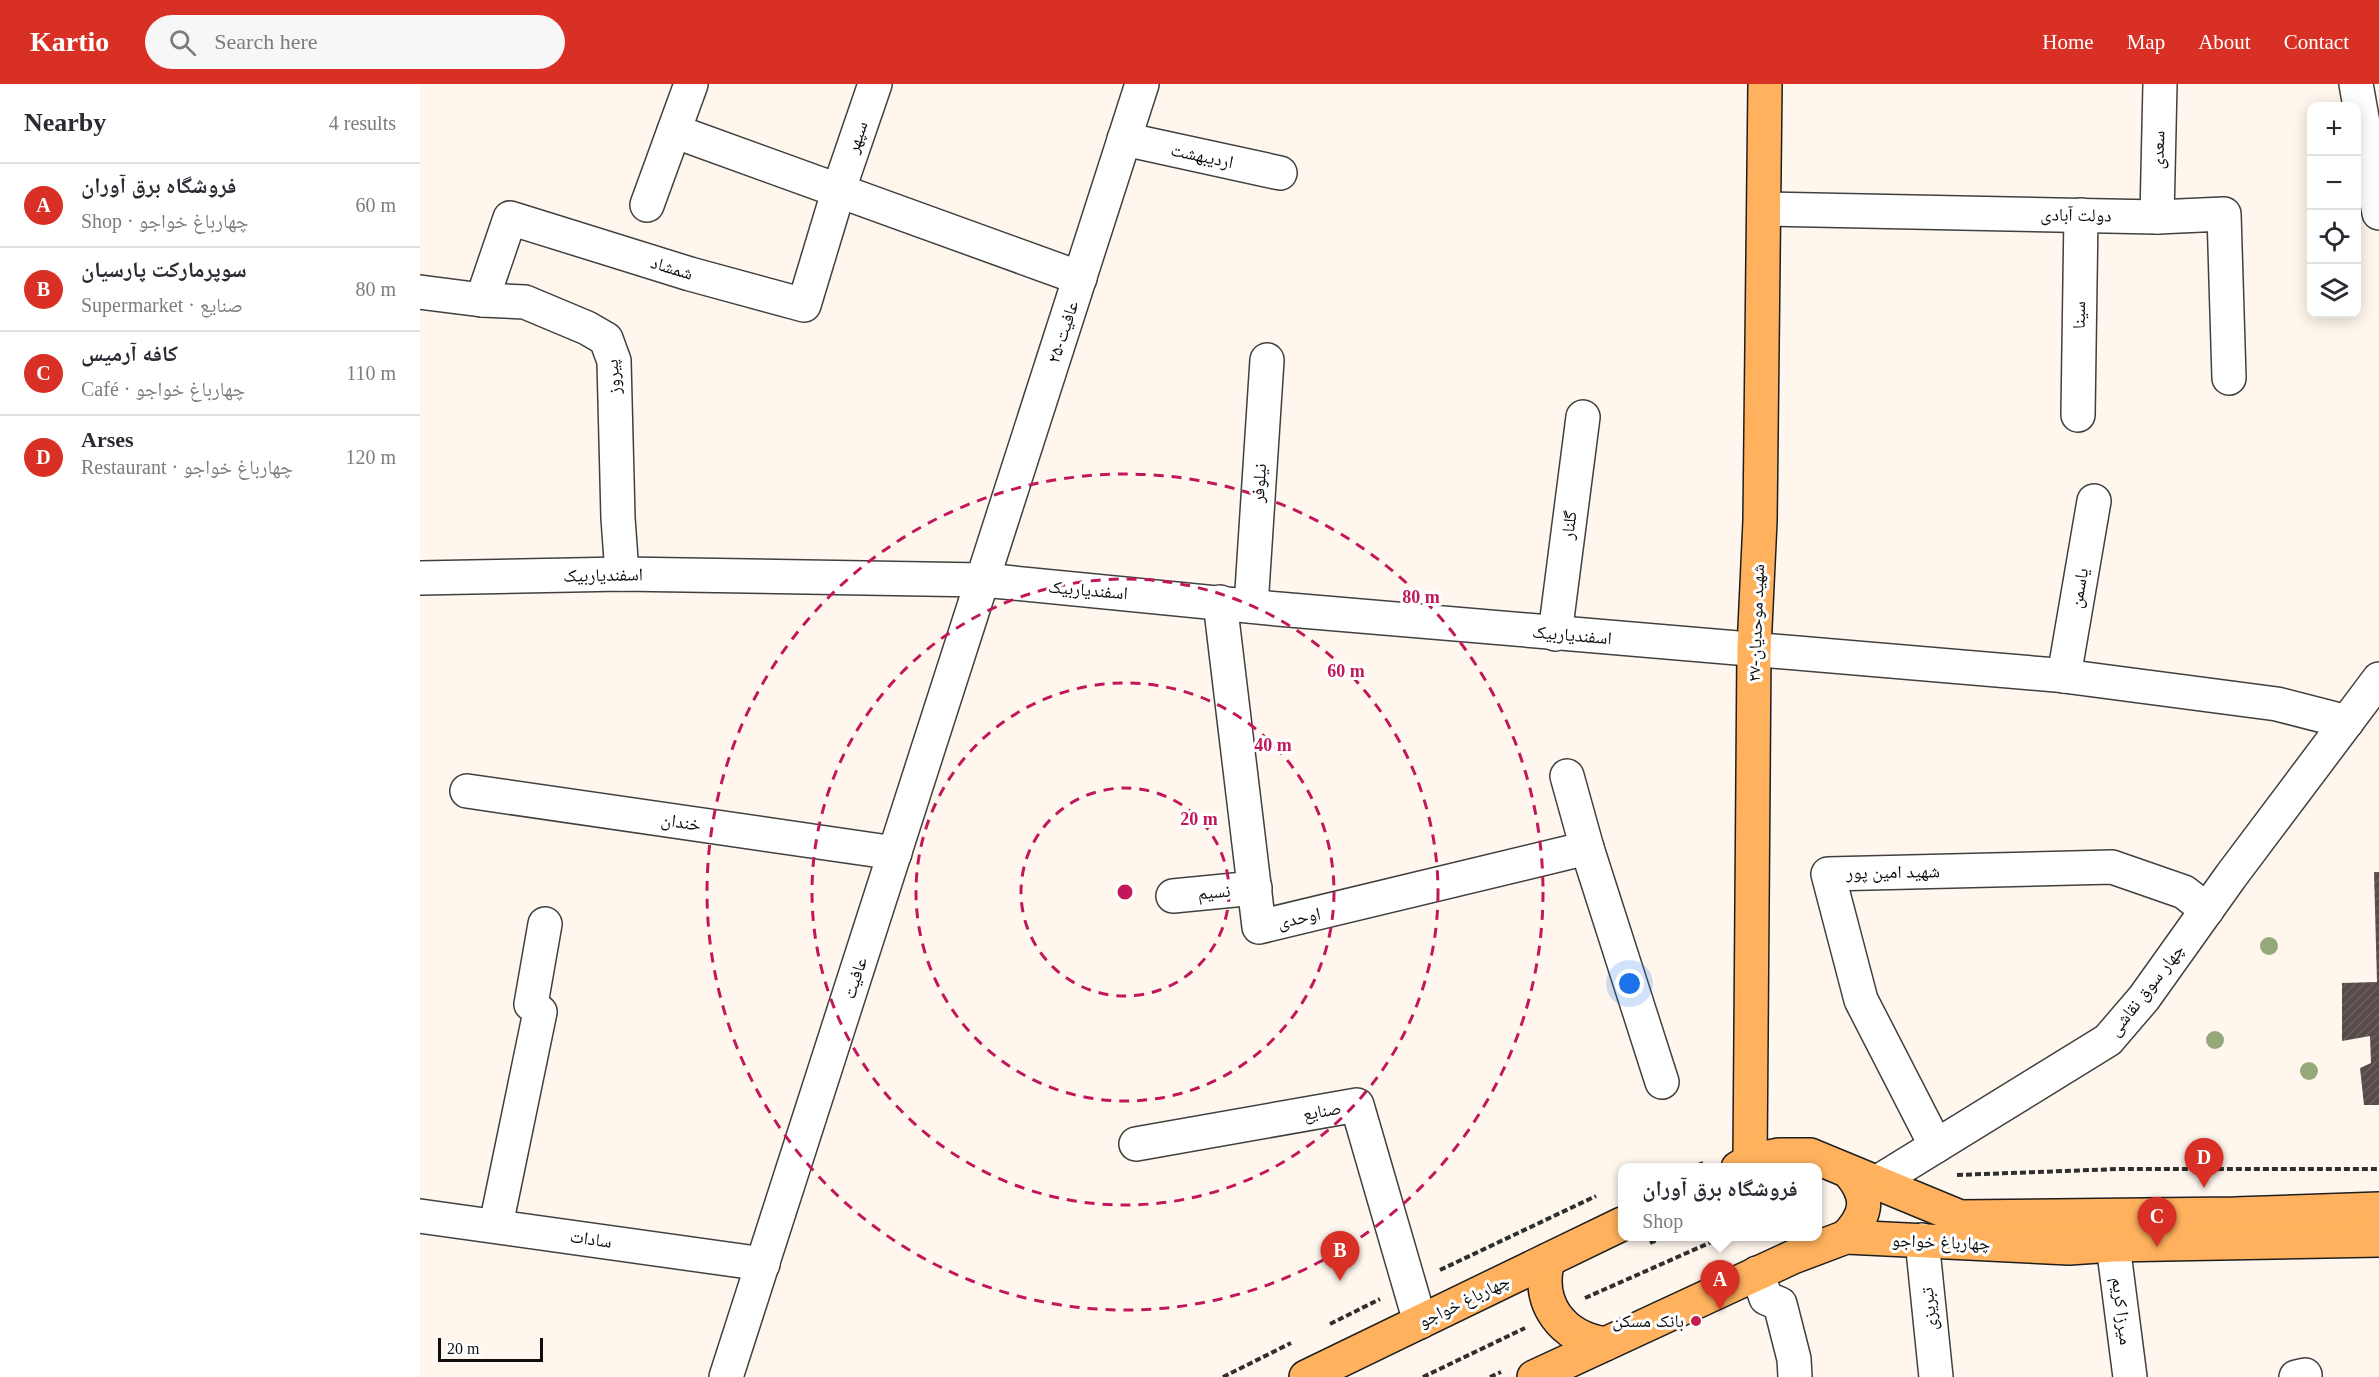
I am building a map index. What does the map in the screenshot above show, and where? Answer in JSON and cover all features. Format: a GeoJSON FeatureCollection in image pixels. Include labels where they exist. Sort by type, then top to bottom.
{"type":"FeatureCollection","features":[{"type":"Feature","properties":{"kind":"main road","name":"۲۷-شهید موحدیان"},"geometry":{"type":"LineString","coordinates":[[1746,1159],[1754,649],[1760,521],[1766,84]]}},
{"type":"Feature","properties":{"kind":"main road","name":"چهارباغ خواجو"},"geometry":{"type":"LineString","coordinates":[[1746,1159],[1779,1155],[1810,1155],[1960,1216],[2235,1214],[2379,1209]]}},
{"type":"Feature","properties":{"kind":"main road"},"geometry":{"type":"LineString","coordinates":[[1846,1237],[1859,1224],[1864,1205],[1861,1186],[1863,1177]]}},
{"type":"Feature","properties":{"kind":"main road","name":"چهارباغ خواجو"},"geometry":{"type":"LineString","coordinates":[[1306,1377],[1618,1226]]}},
{"type":"Feature","properties":{"kind":"main road","name":"چهارباغ خواجو"},"geometry":{"type":"LineString","coordinates":[[1544,1375],[1757,1273],[1846,1237],[2069,1248],[2113,1245],[2379,1240]]}},
{"type":"Feature","properties":{"kind":"main road"},"geometry":{"type":"LineString","coordinates":[[1548,1260],[1544,1273],[1545,1288],[1554,1313],[1565,1327],[1577,1336],[1591,1342],[1605,1344]]}},
{"type":"Feature","properties":{"kind":"street"},"geometry":{"type":"LineString","coordinates":[[647,205],[691,84]]}},
{"type":"Feature","properties":{"kind":"street","name":"سپهر"},"geometry":{"type":"LineString","coordinates":[[839,189],[874,84]]}},
{"type":"Feature","properties":{"kind":"street","name":"۲۵-عافیت"},"geometry":{"type":"LineString","coordinates":[[983,580],[1142,84]]}},
{"type":"Feature","properties":{"kind":"street","name":"سعدی"},"geometry":{"type":"LineString","coordinates":[[2157,217],[2160,84]]}},
{"type":"Feature","properties":{"kind":"street"},"geometry":{"type":"LineString","coordinates":[[2356,84],[2374,157],[2379,213]]}},
{"type":"Feature","properties":{"kind":"street"},"geometry":{"type":"LineString","coordinates":[[674,131],[1080,278]]}},
{"type":"Feature","properties":{"kind":"street","name":"اردیبهشت"},"geometry":{"type":"LineString","coordinates":[[1124,139],[1280,172]]}},
{"type":"Feature","properties":{"kind":"street","name":"شمشاد"},"geometry":{"type":"LineString","coordinates":[[482,300],[510,218],[690,274],[804,305],[839,189]]}},
{"type":"Feature","properties":{"kind":"street","name":"دولت آبادی"},"geometry":{"type":"LineString","coordinates":[[1764,209],[2157,217],[2224,214],[2229,378]]}},
{"type":"Feature","properties":{"kind":"street","name":"سینا"},"geometry":{"type":"LineString","coordinates":[[2078,415],[2081,215]]}},
{"type":"Feature","properties":{"kind":"street","name":"پیروز"},"geometry":{"type":"LineString","coordinates":[[420,292],[482,300],[525,302],[587,328],[606,339],[614,361],[618,518],[622,574]]}},
{"type":"Feature","properties":{"kind":"street","name":"نیلوفر"},"geometry":{"type":"LineString","coordinates":[[1235,604],[1267,360]]}},
{"type":"Feature","properties":{"kind":"street","name":"گلنار"},"geometry":{"type":"LineString","coordinates":[[1555,634],[1583,417]]}},
{"type":"Feature","properties":{"kind":"street","name":"یاسمن"},"geometry":{"type":"LineString","coordinates":[[2064,676],[2094,501]]}},
{"type":"Feature","properties":{"kind":"street","name":"اسفندیاربیک"},"geometry":{"type":"LineString","coordinates":[[420,578],[622,574],[983,580],[1555,634],[1754,649]]}},
{"type":"Feature","properties":{"kind":"street","name":"عافیت"},"geometry":{"type":"LineString","coordinates":[[726,1377],[983,580]]}},
{"type":"Feature","properties":{"kind":"street","name":"اوحدی"},"geometry":{"type":"LineString","coordinates":[[1235,604],[1259,927],[1587,848]]}},
{"type":"Feature","properties":{"kind":"street"},"geometry":{"type":"LineString","coordinates":[[1754,649],[2064,676],[2277,704],[2347,722]]}},
{"type":"Feature","properties":{"kind":"street","name":"چهار سوق نقاشی"},"geometry":{"type":"LineString","coordinates":[[1863,1177],[1936,1146],[2108,1040],[2144,998],[2379,679]]}},
{"type":"Feature","properties":{"kind":"street"},"geometry":{"type":"LineString","coordinates":[[1566,776],[1662,1082]]}},
{"type":"Feature","properties":{"kind":"street","name":"خندان"},"geometry":{"type":"LineString","coordinates":[[467,790],[895,853]]}},
{"type":"Feature","properties":{"kind":"street","name":"شهید امین پور"},"geometry":{"type":"LineString","coordinates":[[1936,1146],[1861,1000],[1828,874],[2112,867],[2184,892],[2207,910]]}},
{"type":"Feature","properties":{"kind":"street","name":"نسیم"},"geometry":{"type":"LineString","coordinates":[[1173,896],[1255,888]]}},
{"type":"Feature","properties":{"kind":"street"},"geometry":{"type":"LineString","coordinates":[[496,1225],[540,1012],[531,1004],[545,924]]}},
{"type":"Feature","properties":{"kind":"street","name":"صنایع"},"geometry":{"type":"LineString","coordinates":[[1136,1144],[1357,1105],[1420,1322]]}},
{"type":"Feature","properties":{"kind":"street","name":"سادات"},"geometry":{"type":"LineString","coordinates":[[420,1216],[763,1264]]}},
{"type":"Feature","properties":{"kind":"street","name":"تبریزی"},"geometry":{"type":"LineString","coordinates":[[1922,1240],[1936,1377]]}},
{"type":"Feature","properties":{"kind":"street","name":"میرزا کریم"},"geometry":{"type":"LineString","coordinates":[[2113,1245],[2130,1377]]}},
{"type":"Feature","properties":{"kind":"street"},"geometry":{"type":"LineString","coordinates":[[1757,1273],[1766,1298],[1780,1304],[1794,1359],[1795,1377]]}},
{"type":"Feature","properties":{"kind":"path"},"geometry":{"type":"LineString","coordinates":[[1718,1163],[1746,1159]]}},
{"type":"Feature","properties":{"kind":"path"},"geometry":{"type":"LineString","coordinates":[[1952,1175],[2118,1169],[2379,1169]]}},
{"type":"Feature","properties":{"kind":"building"},"geometry":{"type":"Polygon","coordinates":[[[2374,872],[2379,872],[2379,1105],[2364,1105],[2360,1068],[2371,1063],[2370,1036],[2342,1041],[2342,983],[2377,982],[2374,872]]]}},
{"type":"Feature","properties":{"kind":"place","name":"Arses"},"geometry":{"type":"Point","coordinates":[2204,1188]}},
{"type":"Feature","properties":{"kind":"place","name":"کافه آرمیس"},"geometry":{"type":"Point","coordinates":[2157,1247]}},
{"type":"Feature","properties":{"kind":"place","name":"سوپرمارکت پارسیان"},"geometry":{"type":"Point","coordinates":[1340,1281]}},
{"type":"Feature","properties":{"kind":"place","name":"فروشگاه برق آوران"},"geometry":{"type":"Point","coordinates":[1720,1310]}},
{"type":"Feature","properties":{"kind":"place","name":"بانک مسکن"},"geometry":{"type":"Point","coordinates":[1696,1321]}}]}
